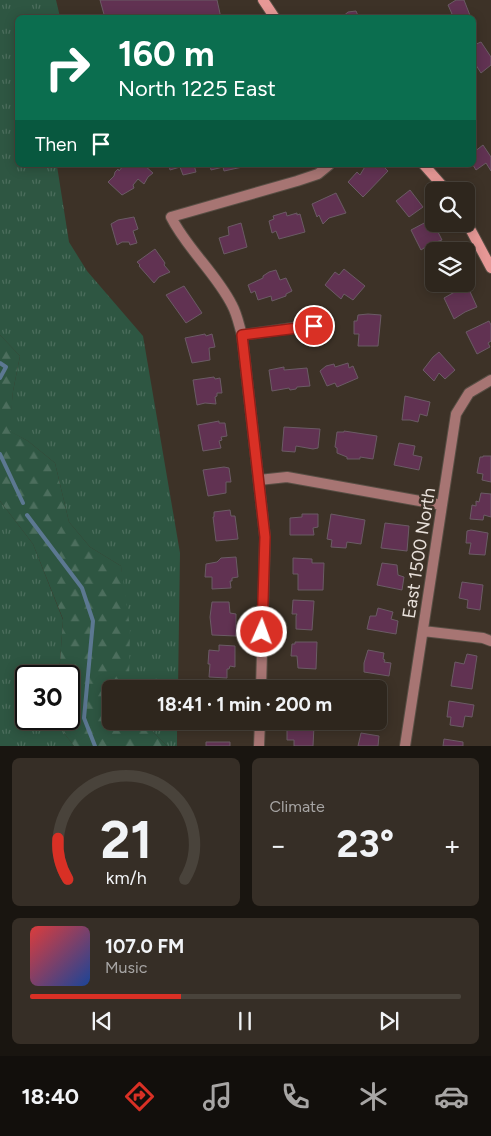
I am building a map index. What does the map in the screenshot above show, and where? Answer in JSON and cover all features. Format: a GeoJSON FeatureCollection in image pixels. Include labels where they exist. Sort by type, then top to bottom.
{"type":"FeatureCollection","features":[{"type":"Feature","properties":{"kind":"street"},"geometry":{"type":"LineString","coordinates":[[263,0],[273,15]]}},
{"type":"Feature","properties":{"kind":"street"},"geometry":{"type":"LineString","coordinates":[[261,680],[265,537],[242,335],[233,307],[219,284],[178,231],[171,217],[297,181],[318,174],[327,167]]}},
{"type":"Feature","properties":{"kind":"street"},"geometry":{"type":"LineString","coordinates":[[426,167],[439,182]]}},
{"type":"Feature","properties":{"kind":"street"},"geometry":{"type":"LineString","coordinates":[[472,232],[489,261]]}},
{"type":"Feature","properties":{"kind":"street"},"geometry":{"type":"LineString","coordinates":[[242,335],[314,326]]}},
{"type":"Feature","properties":{"kind":"street","name":"East 1500 North"},"geometry":{"type":"LineString","coordinates":[[405,746],[456,414],[469,393],[491,380]]}},
{"type":"Feature","properties":{"kind":"street"},"geometry":{"type":"LineString","coordinates":[[259,480],[287,477],[442,505]]}},
{"type":"Feature","properties":{"kind":"street"},"geometry":{"type":"LineString","coordinates":[[423,631],[483,638],[491,641]]}},
{"type":"Feature","properties":{"kind":"street"},"geometry":{"type":"LineString","coordinates":[[259,746],[260,730]]}},
{"type":"Feature","properties":{"kind":"green space"},"geometry":{"type":"Polygon","coordinates":[[[0,0],[56,0],[60,15],[15,15],[15,167],[57,167],[69,242],[87,271],[143,336],[180,553],[178,680],[129,680],[121,566],[90,547],[69,522],[55,463],[28,441],[9,431],[13,391],[20,356],[0,335],[0,0]]]}},
{"type":"Feature","properties":{"kind":"green space"},"geometry":{"type":"Polygon","coordinates":[[[0,335],[20,356],[13,391],[10,431],[28,441],[55,463],[69,522],[90,547],[121,566],[130,627],[129,680],[102,680],[102,730],[151,730],[167,746],[74,746],[64,733],[63,730],[80,730],[80,665],[59,665],[63,619],[33,544],[0,501],[0,335]]]}},
{"type":"Feature","properties":{"kind":"green space"},"geometry":{"type":"Polygon","coordinates":[[[0,501],[33,544],[63,620],[59,665],[15,665],[15,730],[63,730],[74,746],[0,746],[0,501]]]}},
{"type":"Feature","properties":{"kind":"green space"},"geometry":{"type":"Polygon","coordinates":[[[151,730],[177,730],[177,746],[167,746],[151,730]]]}},
{"type":"Feature","properties":{"kind":"building"},"geometry":{"type":"Polygon","coordinates":[[[100,0],[217,0],[220,15],[104,15],[100,0]]]}},
{"type":"Feature","properties":{"kind":"building"},"geometry":{"type":"Polygon","coordinates":[[[456,0],[464,0],[470,15],[449,15],[452,14],[448,5],[456,0]]]}},
{"type":"Feature","properties":{"kind":"building"},"geometry":{"type":"Polygon","coordinates":[[[356,11],[358,15],[344,15],[348,12],[356,11]]]}},
{"type":"Feature","properties":{"kind":"building"},"geometry":{"type":"Polygon","coordinates":[[[481,42],[491,57],[491,65],[481,73],[476,65],[476,44],[481,42]]]}},
{"type":"Feature","properties":{"kind":"building"},"geometry":{"type":"Polygon","coordinates":[[[483,145],[491,157],[491,171],[486,163],[476,170],[474,167],[476,167],[476,150],[483,145]]]}},
{"type":"Feature","properties":{"kind":"building"},"geometry":{"type":"Polygon","coordinates":[[[122,167],[146,167],[153,173],[144,184],[138,179],[133,185],[134,188],[122,195],[108,182],[118,169],[119,171],[122,167]]]}},
{"type":"Feature","properties":{"kind":"building"},"geometry":{"type":"Polygon","coordinates":[[[169,167],[180,167],[170,170],[169,167]]]}},
{"type":"Feature","properties":{"kind":"building"},"geometry":{"type":"Polygon","coordinates":[[[180,167],[195,167],[196,172],[183,175],[180,167]]]}},
{"type":"Feature","properties":{"kind":"building"},"geometry":{"type":"Polygon","coordinates":[[[210,167],[223,167],[211,170],[210,167]]]}},
{"type":"Feature","properties":{"kind":"building"},"geometry":{"type":"Polygon","coordinates":[[[223,167],[242,167],[224,171],[223,167]]]}},
{"type":"Feature","properties":{"kind":"building"},"geometry":{"type":"Polygon","coordinates":[[[365,167],[384,167],[388,171],[363,197],[348,182],[357,172],[360,175],[365,167]]]}},
{"type":"Feature","properties":{"kind":"building"},"geometry":{"type":"Polygon","coordinates":[[[410,190],[423,207],[409,217],[396,201],[410,190]]]}},
{"type":"Feature","properties":{"kind":"building"},"geometry":{"type":"Polygon","coordinates":[[[336,193],[346,213],[329,218],[323,224],[319,215],[317,217],[312,204],[336,193]]]}},
{"type":"Feature","properties":{"kind":"building"},"geometry":{"type":"Polygon","coordinates":[[[286,212],[287,216],[300,214],[305,232],[279,239],[276,231],[272,233],[269,221],[274,219],[273,216],[286,212]]]}},
{"type":"Feature","properties":{"kind":"building"},"geometry":{"type":"Polygon","coordinates":[[[134,217],[138,229],[133,231],[137,243],[130,245],[129,242],[122,242],[117,245],[111,224],[118,220],[134,217]]]}},
{"type":"Feature","properties":{"kind":"building"},"geometry":{"type":"Polygon","coordinates":[[[241,223],[247,247],[224,254],[219,238],[229,235],[228,227],[241,223]]]}},
{"type":"Feature","properties":{"kind":"building"},"geometry":{"type":"Polygon","coordinates":[[[425,223],[425,232],[438,232],[442,240],[425,242],[425,247],[421,250],[411,230],[425,223]]]}},
{"type":"Feature","properties":{"kind":"building"},"geometry":{"type":"Polygon","coordinates":[[[155,249],[170,272],[159,277],[154,283],[137,262],[155,249]]]}},
{"type":"Feature","properties":{"kind":"building"},"geometry":{"type":"Polygon","coordinates":[[[344,269],[365,286],[353,300],[344,294],[341,299],[325,285],[335,272],[339,275],[344,269]]]}},
{"type":"Feature","properties":{"kind":"building"},"geometry":{"type":"Polygon","coordinates":[[[276,270],[280,280],[286,278],[292,291],[286,294],[286,296],[272,301],[271,296],[258,300],[255,291],[251,293],[248,285],[263,278],[269,272],[276,270]]]}},
{"type":"Feature","properties":{"kind":"building"},"geometry":{"type":"Polygon","coordinates":[[[184,286],[202,313],[186,323],[166,295],[184,286]]]}},
{"type":"Feature","properties":{"kind":"building"},"geometry":{"type":"Polygon","coordinates":[[[455,292],[470,292],[477,307],[454,319],[444,298],[455,292]]]}},
{"type":"Feature","properties":{"kind":"building"},"geometry":{"type":"Polygon","coordinates":[[[358,315],[381,315],[378,346],[358,346],[359,334],[354,334],[354,321],[357,321],[358,315]]]}},
{"type":"Feature","properties":{"kind":"building"},"geometry":{"type":"Polygon","coordinates":[[[489,321],[491,325],[491,341],[488,343],[490,347],[477,354],[466,332],[489,321]]]}},
{"type":"Feature","properties":{"kind":"building"},"geometry":{"type":"Polygon","coordinates":[[[205,334],[206,336],[212,334],[215,347],[209,348],[210,360],[192,363],[185,338],[205,334]]]}},
{"type":"Feature","properties":{"kind":"building"},"geometry":{"type":"Polygon","coordinates":[[[439,352],[455,370],[445,379],[439,373],[434,381],[423,370],[439,352]]]}},
{"type":"Feature","properties":{"kind":"building"},"geometry":{"type":"Polygon","coordinates":[[[348,363],[349,368],[353,366],[358,378],[337,387],[335,383],[327,386],[320,371],[326,366],[334,364],[335,367],[348,363]]]}},
{"type":"Feature","properties":{"kind":"building"},"geometry":{"type":"Polygon","coordinates":[[[284,367],[284,370],[307,368],[310,386],[272,391],[269,370],[284,367]]]}},
{"type":"Feature","properties":{"kind":"building"},"geometry":{"type":"Polygon","coordinates":[[[214,377],[215,379],[220,378],[222,393],[217,393],[215,397],[216,404],[205,403],[197,405],[193,380],[214,377]]]}},
{"type":"Feature","properties":{"kind":"building"},"geometry":{"type":"Polygon","coordinates":[[[405,396],[430,402],[427,416],[420,414],[418,422],[402,420],[405,396]]]}},
{"type":"Feature","properties":{"kind":"building"},"geometry":{"type":"Polygon","coordinates":[[[219,421],[219,423],[225,423],[227,436],[221,437],[222,440],[219,441],[221,448],[203,451],[198,425],[219,421]]]}},
{"type":"Feature","properties":{"kind":"building"},"geometry":{"type":"Polygon","coordinates":[[[284,427],[320,429],[318,448],[296,446],[295,452],[282,451],[284,427]]]}},
{"type":"Feature","properties":{"kind":"building"},"geometry":{"type":"Polygon","coordinates":[[[344,431],[377,436],[373,459],[360,457],[360,459],[347,459],[347,457],[337,453],[337,448],[335,447],[337,432],[344,431]]]}},
{"type":"Feature","properties":{"kind":"building"},"geometry":{"type":"Polygon","coordinates":[[[399,443],[415,446],[413,455],[422,457],[419,470],[394,465],[399,443]]]}},
{"type":"Feature","properties":{"kind":"building"},"geometry":{"type":"Polygon","coordinates":[[[491,456],[491,482],[482,480],[483,474],[477,473],[480,457],[491,456]]]}},
{"type":"Feature","properties":{"kind":"building"},"geometry":{"type":"Polygon","coordinates":[[[229,468],[231,482],[226,482],[226,493],[208,496],[203,470],[229,468]]]}},
{"type":"Feature","properties":{"kind":"building"},"geometry":{"type":"Polygon","coordinates":[[[481,493],[491,494],[491,517],[484,515],[483,520],[470,519],[472,505],[476,506],[476,501],[479,502],[481,493]]]}},
{"type":"Feature","properties":{"kind":"building"},"geometry":{"type":"Polygon","coordinates":[[[230,510],[231,516],[235,516],[238,539],[216,541],[214,512],[230,510]]]}},
{"type":"Feature","properties":{"kind":"building"},"geometry":{"type":"Polygon","coordinates":[[[302,514],[318,514],[318,527],[313,528],[314,535],[290,535],[290,518],[302,517],[302,514]]]}},
{"type":"Feature","properties":{"kind":"building"},"geometry":{"type":"Polygon","coordinates":[[[331,514],[365,520],[361,544],[347,542],[346,548],[331,547],[332,540],[327,539],[331,514]]]}},
{"type":"Feature","properties":{"kind":"building"},"geometry":{"type":"Polygon","coordinates":[[[385,523],[409,526],[407,551],[381,548],[385,523]]]}},
{"type":"Feature","properties":{"kind":"building"},"geometry":{"type":"Polygon","coordinates":[[[467,531],[488,533],[485,555],[469,554],[471,543],[466,543],[467,531]]]}},
{"type":"Feature","properties":{"kind":"building"},"geometry":{"type":"Polygon","coordinates":[[[236,557],[238,577],[232,578],[232,581],[230,581],[231,588],[212,589],[212,577],[205,577],[206,564],[217,562],[221,558],[236,557]]]}},
{"type":"Feature","properties":{"kind":"building"},"geometry":{"type":"Polygon","coordinates":[[[293,558],[312,559],[312,563],[324,563],[323,590],[298,590],[298,574],[293,574],[293,558]]]}},
{"type":"Feature","properties":{"kind":"building"},"geometry":{"type":"Polygon","coordinates":[[[382,563],[397,565],[398,575],[404,577],[402,590],[377,585],[382,563]]]}},
{"type":"Feature","properties":{"kind":"building"},"geometry":{"type":"Polygon","coordinates":[[[462,582],[483,585],[480,610],[467,608],[468,600],[459,598],[462,582]]]}},
{"type":"Feature","properties":{"kind":"building"},"geometry":{"type":"Polygon","coordinates":[[[293,600],[314,601],[312,630],[296,629],[297,614],[292,614],[293,600]]]}},
{"type":"Feature","properties":{"kind":"building"},"geometry":{"type":"Polygon","coordinates":[[[212,602],[229,602],[230,613],[236,614],[236,636],[212,635],[210,617],[212,602]]]}},
{"type":"Feature","properties":{"kind":"building"},"geometry":{"type":"Polygon","coordinates":[[[378,608],[393,612],[391,619],[398,621],[396,634],[367,629],[370,616],[376,616],[378,608]]]}},
{"type":"Feature","properties":{"kind":"building"},"geometry":{"type":"Polygon","coordinates":[[[295,642],[317,642],[316,669],[298,668],[297,656],[291,656],[292,644],[295,644],[295,642]]]}},
{"type":"Feature","properties":{"kind":"building"},"geometry":{"type":"Polygon","coordinates":[[[219,645],[235,646],[235,667],[230,666],[227,669],[227,678],[209,677],[209,650],[219,651],[219,645]]]}},
{"type":"Feature","properties":{"kind":"building"},"geometry":{"type":"Polygon","coordinates":[[[368,650],[384,653],[384,662],[391,663],[389,676],[364,672],[364,663],[368,650]]]}},
{"type":"Feature","properties":{"kind":"building"},"geometry":{"type":"Polygon","coordinates":[[[467,654],[477,656],[472,689],[451,686],[455,662],[464,664],[467,654]]]}},
{"type":"Feature","properties":{"kind":"building"},"geometry":{"type":"Polygon","coordinates":[[[449,701],[474,705],[472,717],[465,716],[463,727],[450,725],[451,717],[447,717],[449,701]]]}},
{"type":"Feature","properties":{"kind":"building"},"geometry":{"type":"Polygon","coordinates":[[[287,730],[314,730],[313,746],[294,746],[294,740],[287,740],[287,730]]]}},
{"type":"Feature","properties":{"kind":"building"},"geometry":{"type":"Polygon","coordinates":[[[361,733],[379,736],[378,746],[358,746],[361,733]]]}},
{"type":"Feature","properties":{"kind":"building"},"geometry":{"type":"Polygon","coordinates":[[[444,739],[463,742],[463,746],[443,746],[444,739]]]}},
{"type":"Feature","properties":{"kind":"building"},"geometry":{"type":"Polygon","coordinates":[[[206,742],[230,742],[230,746],[206,746],[206,742]]]}},
{"type":"Feature","properties":{"kind":"waterway"},"geometry":{"type":"LineString","coordinates":[[0,363],[6,367],[0,378]]}},
{"type":"Feature","properties":{"kind":"waterway"},"geometry":{"type":"LineString","coordinates":[[0,454],[23,503]]}},
{"type":"Feature","properties":{"kind":"waterway"},"geometry":{"type":"LineString","coordinates":[[27,515],[82,588],[93,621],[84,718],[95,746]]}},
{"type":"Feature","properties":{"kind":"route"},"geometry":{"type":"LineString","coordinates":[[262,632],[265,537],[242,335],[314,326]]}}]}
